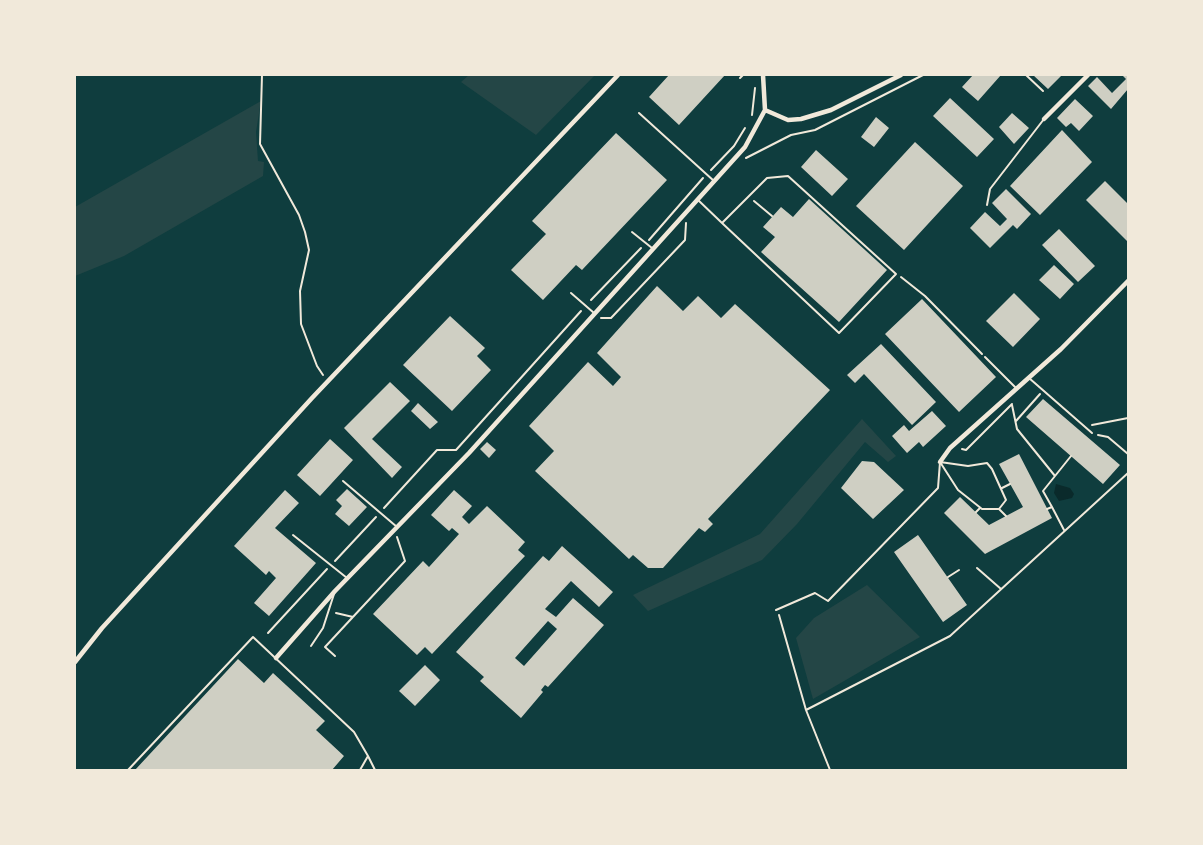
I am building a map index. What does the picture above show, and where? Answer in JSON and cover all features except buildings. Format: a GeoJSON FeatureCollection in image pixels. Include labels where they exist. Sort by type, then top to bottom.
{"type":"FeatureCollection","features":[{"type":"Feature","properties":{"kind":"street"},"geometry":{"type":"LineString","coordinates":[[75,662],[102,628],[328,382],[618,75]]}},
{"type":"Feature","properties":{"kind":"street"},"geometry":{"type":"LineString","coordinates":[[276,658],[334,591],[469,453],[745,147],[765,110],[763,75]]}},
{"type":"Feature","properties":{"kind":"street"},"geometry":{"type":"LineString","coordinates":[[765,110],[788,120],[801,119],[831,110],[901,75]]}},
{"type":"Feature","properties":{"kind":"street"},"geometry":{"type":"LineString","coordinates":[[1044,119],[1088,75]]}},
{"type":"Feature","properties":{"kind":"street"},"geometry":{"type":"LineString","coordinates":[[940,462],[950,448],[1061,349],[1128,281]]}},
{"type":"Feature","properties":{"kind":"lane"},"geometry":{"type":"LineString","coordinates":[[740,78],[743,75]]}},
{"type":"Feature","properties":{"kind":"lane"},"geometry":{"type":"LineString","coordinates":[[1026,75],[1043,91]]}},
{"type":"Feature","properties":{"kind":"lane"},"geometry":{"type":"LineString","coordinates":[[639,113],[714,181]]}},
{"type":"Feature","properties":{"kind":"lane"},"geometry":{"type":"LineString","coordinates":[[987,205],[990,189],[1044,119]]}},
{"type":"Feature","properties":{"kind":"lane"},"geometry":{"type":"LineString","coordinates":[[697,199],[722,223],[839,333],[896,274],[788,176],[767,178],[747,195],[722,223]]}},
{"type":"Feature","properties":{"kind":"lane"},"geometry":{"type":"LineString","coordinates":[[632,232],[652,248]]}},
{"type":"Feature","properties":{"kind":"lane"},"geometry":{"type":"LineString","coordinates":[[571,293],[594,313]]}},
{"type":"Feature","properties":{"kind":"lane"},"geometry":{"type":"LineString","coordinates":[[985,357],[1017,389]]}},
{"type":"Feature","properties":{"kind":"lane"},"geometry":{"type":"LineString","coordinates":[[1029,378],[1092,433]]}},
{"type":"Feature","properties":{"kind":"lane"},"geometry":{"type":"LineString","coordinates":[[777,610],[815,593],[828,601],[938,488],[940,462]]}},
{"type":"Feature","properties":{"kind":"lane"},"geometry":{"type":"LineString","coordinates":[[343,481],[397,527]]}},
{"type":"Feature","properties":{"kind":"lane"},"geometry":{"type":"LineString","coordinates":[[293,535],[347,578]]}},
{"type":"Feature","properties":{"kind":"lane"},"geometry":{"type":"LineString","coordinates":[[311,646],[323,628],[334,591]]}},
{"type":"Feature","properties":{"kind":"lane"},"geometry":{"type":"LineString","coordinates":[[128,770],[253,637],[354,732],[375,770]]}},
{"type":"Feature","properties":{"kind":"lane"},"geometry":{"type":"LineString","coordinates":[[360,770],[368,756]]}},
{"type":"Feature","properties":{"kind":"path"},"geometry":{"type":"LineString","coordinates":[[262,75],[260,144],[299,215],[305,231],[309,250],[300,291],[301,324],[317,366],[328,382]]}},
{"type":"Feature","properties":{"kind":"path"},"geometry":{"type":"LineString","coordinates":[[745,159],[759,149],[791,135],[815,130],[923,75]]}},
{"type":"Feature","properties":{"kind":"path"},"geometry":{"type":"LineString","coordinates":[[752,118],[755,81]]}},
{"type":"Feature","properties":{"kind":"path"},"geometry":{"type":"LineString","coordinates":[[268,633],[437,450],[456,450],[734,146],[746,127]]}},
{"type":"Feature","properties":{"kind":"path"},"geometry":{"type":"LineString","coordinates":[[747,195],[772,216]]}},
{"type":"Feature","properties":{"kind":"path"},"geometry":{"type":"LineString","coordinates":[[598,318],[611,318],[685,240],[687,219]]}},
{"type":"Feature","properties":{"kind":"path"},"geometry":{"type":"LineString","coordinates":[[896,274],[925,296],[985,357]]}},
{"type":"Feature","properties":{"kind":"path"},"geometry":{"type":"LineString","coordinates":[[1016,421],[1033,407],[1042,390]]}},
{"type":"Feature","properties":{"kind":"path"},"geometry":{"type":"LineString","coordinates":[[1012,405],[1017,429],[1055,476]]}},
{"type":"Feature","properties":{"kind":"path"},"geometry":{"type":"LineString","coordinates":[[1085,426],[1128,418]]}},
{"type":"Feature","properties":{"kind":"path"},"geometry":{"type":"LineString","coordinates":[[1092,433],[1108,437],[1128,454]]}},
{"type":"Feature","properties":{"kind":"path"},"geometry":{"type":"LineString","coordinates":[[1064,530],[1043,491],[1071,456]]}},
{"type":"Feature","properties":{"kind":"path"},"geometry":{"type":"LineString","coordinates":[[940,462],[968,466],[987,464],[993,469],[1006,501],[999,509]]}},
{"type":"Feature","properties":{"kind":"path"},"geometry":{"type":"LineString","coordinates":[[940,462],[958,490],[980,508],[999,509],[1006,516]]}},
{"type":"Feature","properties":{"kind":"path"},"geometry":{"type":"LineString","coordinates":[[806,710],[950,636],[1128,473]]}},
{"type":"Feature","properties":{"kind":"path"},"geometry":{"type":"LineString","coordinates":[[1001,489],[1010,484]]}},
{"type":"Feature","properties":{"kind":"path"},"geometry":{"type":"LineString","coordinates":[[1047,509],[1052,507]]}},
{"type":"Feature","properties":{"kind":"path"},"geometry":{"type":"LineString","coordinates":[[976,512],[980,508]]}},
{"type":"Feature","properties":{"kind":"path"},"geometry":{"type":"LineString","coordinates":[[334,656],[325,647],[405,561],[397,537]]}},
{"type":"Feature","properties":{"kind":"path"},"geometry":{"type":"LineString","coordinates":[[977,568],[1001,589]]}},
{"type":"Feature","properties":{"kind":"path"},"geometry":{"type":"LineString","coordinates":[[948,577],[959,570]]}},
{"type":"Feature","properties":{"kind":"path"},"geometry":{"type":"LineString","coordinates":[[777,610],[806,710],[830,770]]}},
{"type":"Feature","properties":{"kind":"path"},"geometry":{"type":"LineString","coordinates":[[333,616],[334,612],[353,617]]}},
{"type":"Feature","properties":{"kind":"path"},"geometry":{"type":"LineString","coordinates":[[328,629],[335,636]]}},
{"type":"Feature","properties":{"kind":"shaded area"},"geometry":{"type":"Polygon","coordinates":[[[469,75],[595,75],[536,135],[461,82],[469,75]]]}},
{"type":"Feature","properties":{"kind":"shaded area"},"geometry":{"type":"Polygon","coordinates":[[[261,101],[256,132],[258,161],[264,162],[263,176],[124,256],[75,276],[75,207],[261,101]]]}},
{"type":"Feature","properties":{"kind":"shaded area"},"geometry":{"type":"Polygon","coordinates":[[[862,419],[896,456],[888,462],[865,442],[797,524],[762,560],[648,611],[633,595],[760,534],[862,419]]]}},
{"type":"Feature","properties":{"kind":"shaded area"},"geometry":{"type":"Polygon","coordinates":[[[1056,484],[1070,488],[1074,494],[1072,498],[1059,501],[1054,493],[1056,484]]]}},
{"type":"Feature","properties":{"kind":"shaded area"},"geometry":{"type":"Polygon","coordinates":[[[867,585],[920,637],[813,699],[796,638],[814,618],[867,585]]]}}]}
